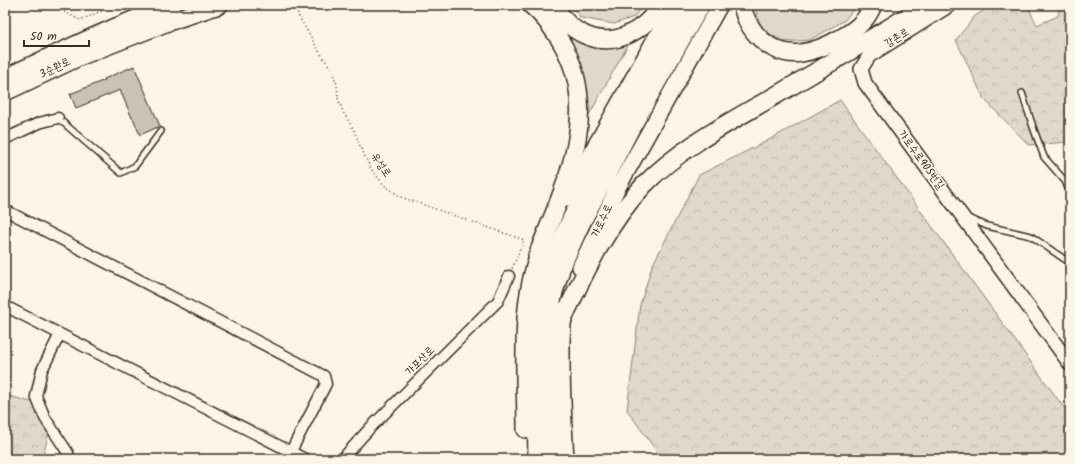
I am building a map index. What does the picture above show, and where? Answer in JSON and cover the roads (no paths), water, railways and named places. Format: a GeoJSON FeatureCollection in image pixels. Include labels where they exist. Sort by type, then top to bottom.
{"type":"FeatureCollection","features":[{"type":"Feature","properties":{"kind":"highway","name":"3순환로"},"geometry":{"type":"LineString","coordinates":[[5,78],[75,45],[172,5]]}},
{"type":"Feature","properties":{"kind":"highway","name":"3순환로"},"geometry":{"type":"LineString","coordinates":[[5,92],[81,56],[168,22],[219,5]]}},
{"type":"Feature","properties":{"kind":"highway"},"geometry":{"type":"LineString","coordinates":[[531,5],[543,16],[567,53],[573,67],[578,86],[579,110],[578,130],[573,161],[537,256]]}},
{"type":"Feature","properties":{"kind":"highway"},"geometry":{"type":"LineString","coordinates":[[555,5],[562,17],[573,29],[587,36],[612,39],[628,35],[652,17],[662,5]]}},
{"type":"Feature","properties":{"kind":"highway"},"geometry":{"type":"LineString","coordinates":[[742,5],[745,17],[751,30],[759,39],[781,51],[796,53],[820,48],[850,33],[864,21],[872,5]]}},
{"type":"Feature","properties":{"kind":"highway"},"geometry":{"type":"LineString","coordinates":[[563,319],[584,274],[610,229],[634,197],[657,172],[693,144],[820,70],[926,5]]}},
{"type":"Feature","properties":{"kind":"main road"},"geometry":{"type":"LineString","coordinates":[[525,459],[524,324],[530,283],[537,256],[572,187],[674,5]]}},
{"type":"Feature","properties":{"kind":"main road"},"geometry":{"type":"LineString","coordinates":[[536,459],[534,343],[536,313],[541,289],[552,257],[619,124],[689,5]]}},
{"type":"Feature","properties":{"kind":"main road","name":"가로수로"},"geometry":{"type":"LineString","coordinates":[[551,459],[547,346],[550,315],[563,266],[582,224],[631,130],[702,5]]}},
{"type":"Feature","properties":{"kind":"main road","name":"가로수로"},"geometry":{"type":"LineString","coordinates":[[566,459],[562,351],[563,319],[571,292],[582,262],[617,189],[720,5]]}},
{"type":"Feature","properties":{"kind":"main road"},"geometry":{"type":"LineString","coordinates":[[563,319],[548,369],[563,407]]}},
{"type":"Feature","properties":{"kind":"main road"},"geometry":{"type":"LineString","coordinates":[[532,459],[535,433]]}},
{"type":"Feature","properties":{"kind":"street","name":"강촌로"},"geometry":{"type":"LineString","coordinates":[[865,83],[861,70],[869,56],[950,5]]}},
{"type":"Feature","properties":{"kind":"street","name":"가로수로905번길"},"geometry":{"type":"LineString","coordinates":[[865,83],[1070,364]]}},
{"type":"Feature","properties":{"kind":"street"},"geometry":{"type":"LineString","coordinates":[[5,139],[39,123],[58,118]]}},
{"type":"Feature","properties":{"kind":"street"},"geometry":{"type":"LineString","coordinates":[[5,210],[324,376],[326,384],[290,451]]}},
{"type":"Feature","properties":{"kind":"street","name":"가포산로"},"geometry":{"type":"LineString","coordinates":[[342,459],[370,428],[498,301],[509,276]]}},
{"type":"Feature","properties":{"kind":"street"},"geometry":{"type":"LineString","coordinates":[[5,306],[306,459]]}},
{"type":"Feature","properties":{"kind":"street"},"geometry":{"type":"LineString","coordinates":[[60,334],[42,370],[36,396],[45,418],[68,453],[70,459]]}},
{"type":"Feature","properties":{"kind":"lane"},"geometry":{"type":"LineString","coordinates":[[1022,92],[1044,157],[1065,180],[1070,193]]}},
{"type":"Feature","properties":{"kind":"lane"},"geometry":{"type":"LineString","coordinates":[[58,118],[121,173],[135,166],[161,130]]}},
{"type":"Feature","properties":{"kind":"lane"},"geometry":{"type":"LineString","coordinates":[[960,214],[987,226],[1031,236],[1070,263]]}}]}
